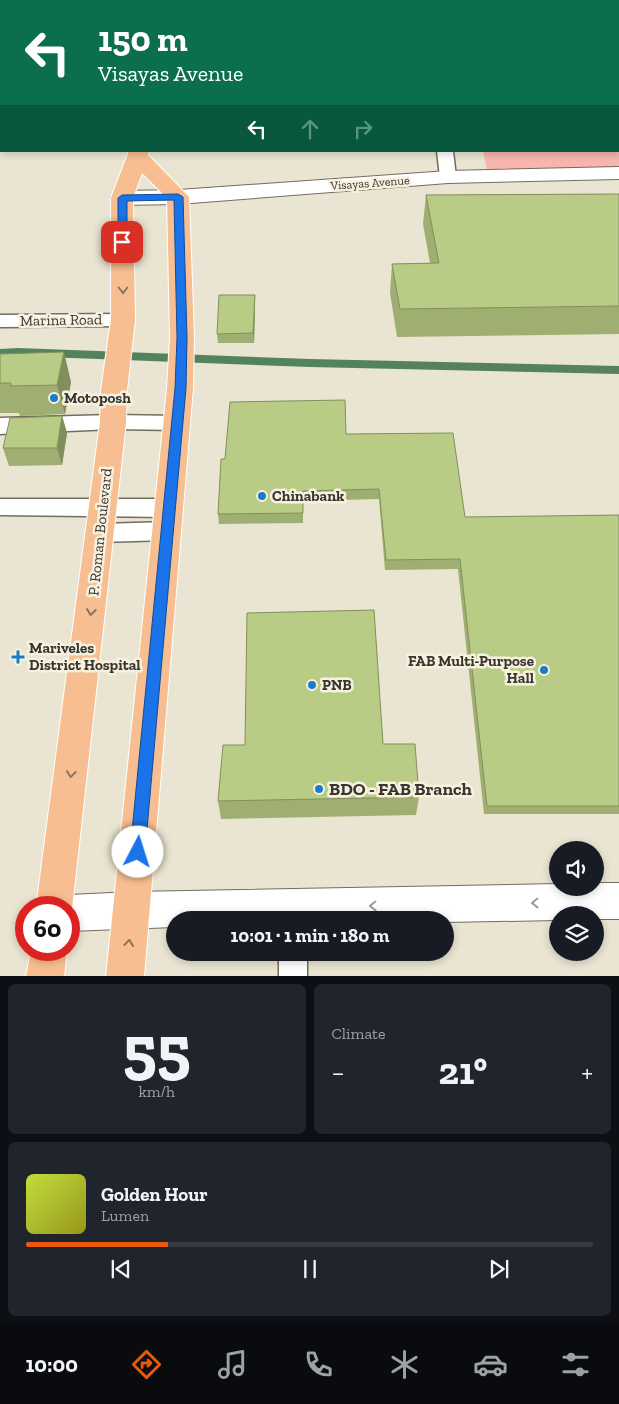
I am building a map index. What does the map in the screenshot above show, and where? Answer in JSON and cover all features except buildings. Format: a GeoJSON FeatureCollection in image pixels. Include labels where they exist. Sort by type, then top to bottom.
{"type":"FeatureCollection","features":[{"type":"Feature","properties":{"kind":"main road","name":"P. Roman Boulevard"},"geometry":{"type":"LineString","coordinates":[[55,896],[113,422],[114,390],[121,330],[122,198],[139,154],[178,197]]}},
{"type":"Feature","properties":{"kind":"main road"},"geometry":{"type":"LineString","coordinates":[[126,976],[180,388],[182,338],[178,197]]}},
{"type":"Feature","properties":{"kind":"main road"},"geometry":{"type":"LineString","coordinates":[[45,976],[47,961]]}},
{"type":"Feature","properties":{"kind":"street","name":"Visayas Avenue"},"geometry":{"type":"LineString","coordinates":[[122,198],[178,197],[448,177],[619,173]]}},
{"type":"Feature","properties":{"kind":"street"},"geometry":{"type":"LineString","coordinates":[[367,911],[619,901]]}},
{"type":"Feature","properties":{"kind":"street"},"geometry":{"type":"LineString","coordinates":[[80,912],[132,910],[172,911]]}},
{"type":"Feature","properties":{"kind":"lane"},"geometry":{"type":"LineString","coordinates":[[445,152],[448,177]]}},
{"type":"Feature","properties":{"kind":"lane","name":"Marina Road"},"geometry":{"type":"LineString","coordinates":[[0,321],[121,330]]}},
{"type":"Feature","properties":{"kind":"lane"},"geometry":{"type":"LineString","coordinates":[[0,426],[113,422],[177,423]]}},
{"type":"Feature","properties":{"kind":"lane"},"geometry":{"type":"LineString","coordinates":[[0,507],[102,519],[168,519]]}},
{"type":"Feature","properties":{"kind":"lane"},"geometry":{"type":"LineString","coordinates":[[292,961],[293,976]]}},
{"type":"Feature","properties":{"kind":"shaded area"},"geometry":{"type":"Polygon","coordinates":[[[483,152],[619,152],[619,168],[487,170],[483,152]]]}},
{"type":"Feature","properties":{"kind":"waterway"},"geometry":{"type":"LineString","coordinates":[[0,353],[619,370]]}},
{"type":"Feature","properties":{"kind":"place","name":"Motoposh"},"geometry":{"type":"Point","coordinates":[54,398]}},
{"type":"Feature","properties":{"kind":"place","name":"Chinabank"},"geometry":{"type":"Point","coordinates":[262,496]}},
{"type":"Feature","properties":{"kind":"place","name":"Mariveles District Hospital"},"geometry":{"type":"Point","coordinates":[18,657]}},
{"type":"Feature","properties":{"kind":"place","name":"FAB Multi-Purpose Hall"},"geometry":{"type":"Point","coordinates":[544,670]}},
{"type":"Feature","properties":{"kind":"place","name":"PNB"},"geometry":{"type":"Point","coordinates":[312,685]}},
{"type":"Feature","properties":{"kind":"place","name":"BDO - FAB Branch"},"geometry":{"type":"Point","coordinates":[319,789]}},
{"type":"Feature","properties":{"kind":"route"},"geometry":{"type":"LineString","coordinates":[[122,242],[122,198],[178,197],[182,338],[180,388],[138,852]]}}]}
